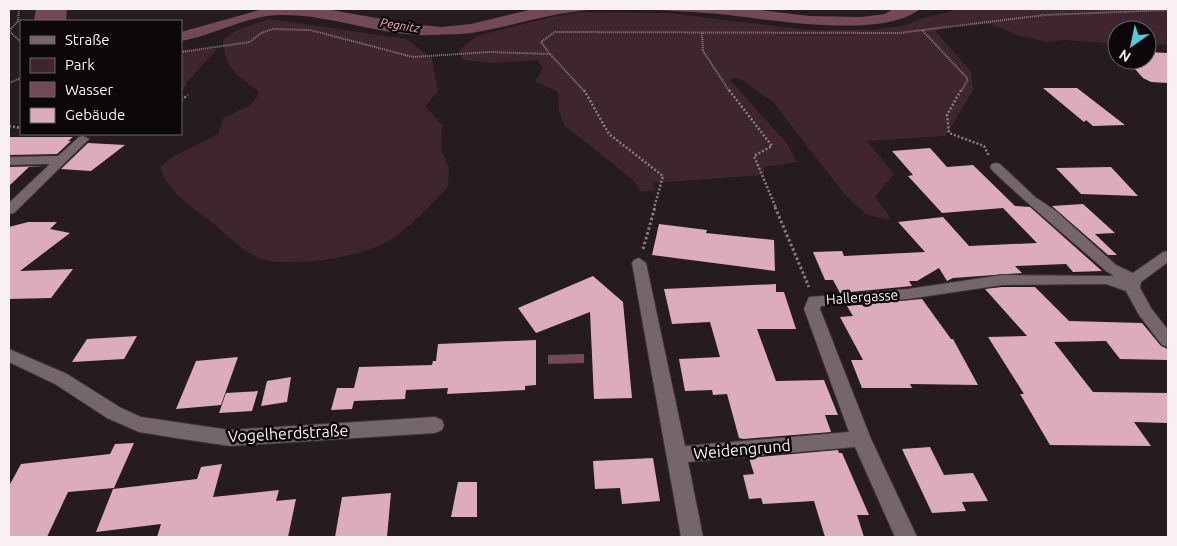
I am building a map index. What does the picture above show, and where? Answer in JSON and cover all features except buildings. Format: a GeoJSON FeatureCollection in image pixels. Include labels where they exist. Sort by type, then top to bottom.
{"type":"FeatureCollection","features":[{"type":"Feature","properties":{"kind":"street"},"geometry":{"type":"LineString","coordinates":[[9,210],[83,140]]}},
{"type":"Feature","properties":{"kind":"street"},"geometry":{"type":"LineString","coordinates":[[9,161],[61,160]]}},
{"type":"Feature","properties":{"kind":"street"},"geometry":{"type":"LineString","coordinates":[[996,167],[1030,200],[1051,214],[1111,268],[1133,284],[1145,311],[1168,341]]}},
{"type":"Feature","properties":{"kind":"street"},"geometry":{"type":"LineString","coordinates":[[1133,284],[1168,255]]}},
{"type":"Feature","properties":{"kind":"street"},"geometry":{"type":"LineString","coordinates":[[639,263],[677,455]]}},
{"type":"Feature","properties":{"kind":"street","name":"Hallergasse"},"geometry":{"type":"LineString","coordinates":[[906,537],[861,439],[812,309],[815,301],[908,294],[1002,280],[1108,279],[1133,284]]}},
{"type":"Feature","properties":{"kind":"street","name":"Vogelherdstraße"},"geometry":{"type":"LineString","coordinates":[[9,355],[61,379],[114,413],[139,424],[230,438],[435,425]]}},
{"type":"Feature","properties":{"kind":"street","name":"Weidengrund"},"geometry":{"type":"LineString","coordinates":[[692,537],[677,455],[861,439]]}},
{"type":"Feature","properties":{"kind":"path"},"geometry":{"type":"LineString","coordinates":[[19,9],[18,21],[10,32],[20,41]]}},
{"type":"Feature","properties":{"kind":"path"},"geometry":{"type":"LineString","coordinates":[[639,263],[663,176],[609,134],[582,87],[541,42],[555,32],[899,33],[1044,15],[1168,10]]}},
{"type":"Feature","properties":{"kind":"path"},"geometry":{"type":"LineString","coordinates":[[182,52],[250,42],[261,33],[273,29],[310,30],[413,57],[489,52],[550,54]]}},
{"type":"Feature","properties":{"kind":"path"},"geometry":{"type":"LineString","coordinates":[[921,30],[968,79],[947,115],[949,133],[984,146],[996,167]]}},
{"type":"Feature","properties":{"kind":"path"},"geometry":{"type":"LineString","coordinates":[[702,33],[703,51],[718,76],[772,146],[754,156],[815,301]]}},
{"type":"Feature","properties":{"kind":"path"},"geometry":{"type":"LineString","coordinates":[[182,99],[188,95]]}},
{"type":"Feature","properties":{"kind":"green space"},"geometry":{"type":"Polygon","coordinates":[[[950,9],[1168,9],[1168,45],[1157,44],[1157,20],[1107,20],[1107,43],[1063,40],[1047,42],[1019,36],[991,24],[953,25],[935,31],[971,71],[973,90],[946,136],[867,141],[894,174],[875,197],[888,214],[890,220],[867,215],[845,195],[773,102],[739,78],[729,79],[786,142],[797,162],[764,167],[764,175],[653,183],[655,190],[641,192],[633,180],[564,125],[559,110],[558,92],[535,81],[543,69],[538,60],[493,63],[463,60],[458,51],[477,36],[551,17],[582,12],[669,13],[807,30],[869,30],[907,25],[918,19],[953,11],[950,9]]]}},
{"type":"Feature","properties":{"kind":"green space"},"geometry":{"type":"Polygon","coordinates":[[[270,19],[406,39],[432,58],[438,91],[425,106],[442,125],[441,150],[449,168],[448,187],[407,228],[392,239],[365,251],[347,256],[307,262],[272,261],[259,258],[241,247],[182,199],[164,176],[160,167],[171,158],[218,134],[223,118],[249,106],[258,96],[258,91],[229,65],[223,40],[237,30],[270,19]]]}},
{"type":"Feature","properties":{"kind":"green space"},"geometry":{"type":"Polygon","coordinates":[[[217,49],[187,82],[182,93],[182,50],[217,49]]]}},
{"type":"Feature","properties":{"kind":"water"},"geometry":{"type":"Polygon","coordinates":[[[36,9],[67,9],[66,20],[34,20],[36,9]]]}},
{"type":"Feature","properties":{"kind":"water","name":"Pegnitz"},"geometry":{"type":"Polygon","coordinates":[[[263,9],[331,10],[411,24],[441,27],[471,24],[533,9],[601,9],[556,15],[464,34],[414,35],[377,30],[321,18],[283,15],[245,21],[182,41],[182,32],[263,9]]]}},
{"type":"Feature","properties":{"kind":"water"},"geometry":{"type":"Polygon","coordinates":[[[613,9],[751,9],[809,16],[861,17],[885,14],[893,9],[920,9],[902,18],[879,24],[852,26],[794,23],[693,12],[613,9]]]}},
{"type":"Feature","properties":{"kind":"water"},"geometry":{"type":"Polygon","coordinates":[[[584,354],[584,363],[548,364],[548,355],[584,354]]]}}]}
